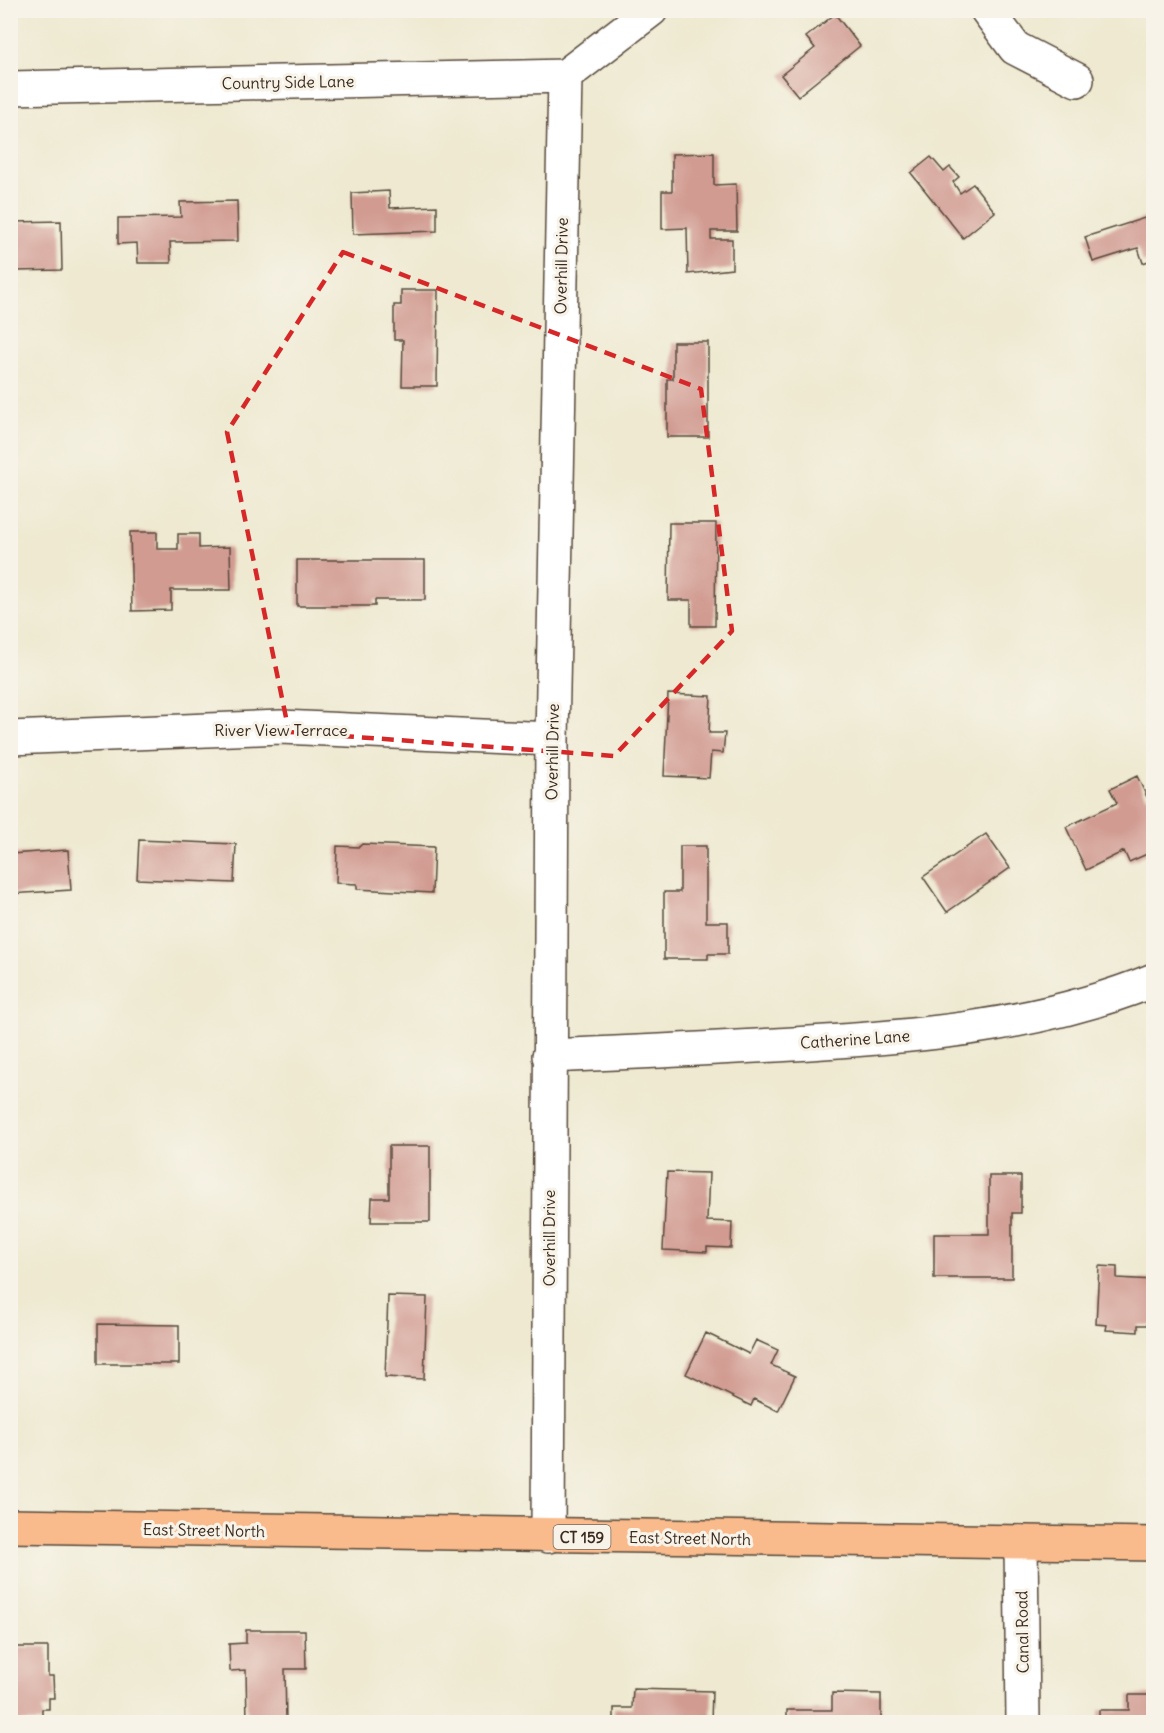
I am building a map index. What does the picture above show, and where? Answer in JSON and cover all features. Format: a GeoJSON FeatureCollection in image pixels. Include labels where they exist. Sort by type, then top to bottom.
{"type":"FeatureCollection","features":[{"type":"Feature","properties":{"kind":"main road","name":"East Street North"},"geometry":{"type":"LineString","coordinates":[[10,1526],[1154,1544]]}},
{"type":"Feature","properties":{"kind":"street"},"geometry":{"type":"LineString","coordinates":[[565,76],[651,10]]}},
{"type":"Feature","properties":{"kind":"street"},"geometry":{"type":"LineString","coordinates":[[987,10],[1015,48],[1077,80]]}},
{"type":"Feature","properties":{"kind":"street","name":"Country Side Lane"},"geometry":{"type":"LineString","coordinates":[[10,88],[565,76]]}},
{"type":"Feature","properties":{"kind":"street","name":"Overhill Drive"},"geometry":{"type":"LineString","coordinates":[[548,1536],[552,739],[565,76]]}},
{"type":"Feature","properties":{"kind":"street","name":"River View Terrace"},"geometry":{"type":"LineString","coordinates":[[10,738],[281,727],[552,739]]}},
{"type":"Feature","properties":{"kind":"street","name":"Catherine Lane"},"geometry":{"type":"LineString","coordinates":[[549,1056],[897,1038],[1017,1020],[1121,993],[1154,980]]}},
{"type":"Feature","properties":{"kind":"street","name":"Canal Road"},"geometry":{"type":"LineString","coordinates":[[1021,1542],[1023,1722]]}},
{"type":"Feature","properties":{"kind":"highlighted area"},"geometry":{"type":"Polygon","coordinates":[[[343,252],[701,389],[732,631],[614,756],[289,732],[227,432],[343,252]]]}},
{"type":"Feature","properties":{"kind":"building"},"geometry":{"type":"Polygon","coordinates":[[[835,14],[860,46],[798,96],[781,75],[815,48],[806,37],[835,14]]]}},
{"type":"Feature","properties":{"kind":"building"},"geometry":{"type":"Polygon","coordinates":[[[714,153],[714,185],[736,184],[737,231],[711,231],[711,239],[732,239],[732,269],[688,274],[687,228],[662,229],[662,191],[672,191],[672,154],[714,153]]]}},
{"type":"Feature","properties":{"kind":"building"},"geometry":{"type":"Polygon","coordinates":[[[931,157],[944,172],[950,167],[959,177],[953,182],[960,193],[973,184],[995,212],[963,238],[911,173],[931,157]]]}},
{"type":"Feature","properties":{"kind":"building"},"geometry":{"type":"Polygon","coordinates":[[[389,191],[390,208],[437,206],[437,231],[353,234],[352,193],[389,191]]]}},
{"type":"Feature","properties":{"kind":"building"},"geometry":{"type":"Polygon","coordinates":[[[237,201],[238,241],[170,242],[171,263],[138,263],[137,243],[118,244],[118,218],[181,217],[180,202],[237,201]]]}},
{"type":"Feature","properties":{"kind":"building"},"geometry":{"type":"Polygon","coordinates":[[[10,207],[14,207],[14,222],[61,221],[62,270],[15,271],[15,249],[10,249],[10,207]]]}},
{"type":"Feature","properties":{"kind":"building"},"geometry":{"type":"Polygon","coordinates":[[[1154,215],[1154,259],[1143,263],[1138,248],[1093,262],[1085,237],[1154,215]]]}},
{"type":"Feature","properties":{"kind":"building"},"geometry":{"type":"Polygon","coordinates":[[[401,290],[438,290],[437,386],[402,386],[403,340],[394,340],[394,305],[401,305],[401,290]]]}},
{"type":"Feature","properties":{"kind":"building"},"geometry":{"type":"Polygon","coordinates":[[[673,342],[708,342],[708,437],[667,437],[667,379],[673,379],[673,342]]]}},
{"type":"Feature","properties":{"kind":"building"},"geometry":{"type":"Polygon","coordinates":[[[669,523],[716,523],[715,626],[691,626],[691,600],[668,600],[669,523]]]}},
{"type":"Feature","properties":{"kind":"building"},"geometry":{"type":"Polygon","coordinates":[[[130,532],[157,532],[157,549],[178,549],[178,534],[199,534],[199,548],[230,547],[231,590],[171,590],[171,610],[132,611],[130,532]]]}},
{"type":"Feature","properties":{"kind":"building"},"geometry":{"type":"Polygon","coordinates":[[[297,560],[425,560],[425,600],[375,600],[375,606],[297,606],[297,560]]]}},
{"type":"Feature","properties":{"kind":"building"},"geometry":{"type":"Polygon","coordinates":[[[668,694],[711,696],[709,733],[725,733],[723,753],[711,752],[709,778],[664,776],[668,694]]]}},
{"type":"Feature","properties":{"kind":"building"},"geometry":{"type":"Polygon","coordinates":[[[1137,776],[1147,797],[1154,794],[1154,851],[1129,862],[1124,851],[1086,870],[1066,827],[1117,803],[1110,789],[1137,776]]]}},
{"type":"Feature","properties":{"kind":"building"},"geometry":{"type":"Polygon","coordinates":[[[986,834],[1010,868],[947,912],[923,877],[986,834]]]}},
{"type":"Feature","properties":{"kind":"building"},"geometry":{"type":"Polygon","coordinates":[[[139,840],[236,844],[234,883],[137,879],[139,840]]]}},
{"type":"Feature","properties":{"kind":"building"},"geometry":{"type":"Polygon","coordinates":[[[362,844],[434,847],[432,893],[357,889],[357,884],[336,883],[337,846],[359,847],[362,844]]]}},
{"type":"Feature","properties":{"kind":"building"},"geometry":{"type":"Polygon","coordinates":[[[680,846],[706,846],[706,922],[728,922],[728,954],[708,954],[708,959],[664,959],[664,892],[680,892],[680,846]]]}},
{"type":"Feature","properties":{"kind":"building"},"geometry":{"type":"Polygon","coordinates":[[[68,850],[71,890],[10,894],[10,854],[68,850]]]}},
{"type":"Feature","properties":{"kind":"building"},"geometry":{"type":"Polygon","coordinates":[[[389,1146],[430,1146],[430,1222],[371,1222],[372,1198],[389,1198],[389,1146]]]}},
{"type":"Feature","properties":{"kind":"building"},"geometry":{"type":"Polygon","coordinates":[[[667,1172],[709,1173],[707,1221],[732,1222],[731,1248],[707,1247],[707,1252],[663,1250],[667,1172]]]}},
{"type":"Feature","properties":{"kind":"building"},"geometry":{"type":"Polygon","coordinates":[[[989,1176],[1021,1176],[1021,1213],[1012,1213],[1012,1278],[934,1278],[934,1234],[989,1234],[989,1176]]]}},
{"type":"Feature","properties":{"kind":"building"},"geometry":{"type":"Polygon","coordinates":[[[1099,1266],[1117,1267],[1117,1278],[1154,1280],[1154,1325],[1138,1325],[1138,1332],[1106,1330],[1107,1325],[1096,1324],[1099,1266]]]}},
{"type":"Feature","properties":{"kind":"building"},"geometry":{"type":"Polygon","coordinates":[[[388,1296],[427,1297],[424,1379],[385,1377],[388,1296]]]}},
{"type":"Feature","properties":{"kind":"building"},"geometry":{"type":"Polygon","coordinates":[[[98,1324],[179,1325],[179,1364],[98,1364],[98,1324]]]}},
{"type":"Feature","properties":{"kind":"building"},"geometry":{"type":"Polygon","coordinates":[[[706,1333],[749,1354],[756,1340],[778,1350],[771,1365],[795,1376],[778,1411],[754,1399],[751,1406],[686,1374],[706,1333]]]}},
{"type":"Feature","properties":{"kind":"building"},"geometry":{"type":"Polygon","coordinates":[[[246,1630],[305,1630],[306,1669],[285,1669],[286,1722],[247,1722],[246,1670],[230,1671],[229,1644],[246,1643],[246,1630]]]}},
{"type":"Feature","properties":{"kind":"building"},"geometry":{"type":"Polygon","coordinates":[[[10,1647],[48,1647],[48,1676],[53,1676],[54,1698],[49,1698],[49,1709],[42,1709],[42,1722],[10,1722],[10,1647]]]}},
{"type":"Feature","properties":{"kind":"building"},"geometry":{"type":"Polygon","coordinates":[[[633,1689],[712,1691],[711,1722],[614,1722],[614,1708],[632,1708],[633,1689]]]}},
{"type":"Feature","properties":{"kind":"building"},"geometry":{"type":"Polygon","coordinates":[[[832,1693],[881,1694],[881,1722],[787,1722],[787,1710],[832,1710],[832,1693]]]}},
{"type":"Feature","properties":{"kind":"building"},"geometry":{"type":"Polygon","coordinates":[[[1129,1695],[1154,1695],[1154,1722],[1099,1722],[1099,1710],[1129,1710],[1129,1695]]]}}]}
